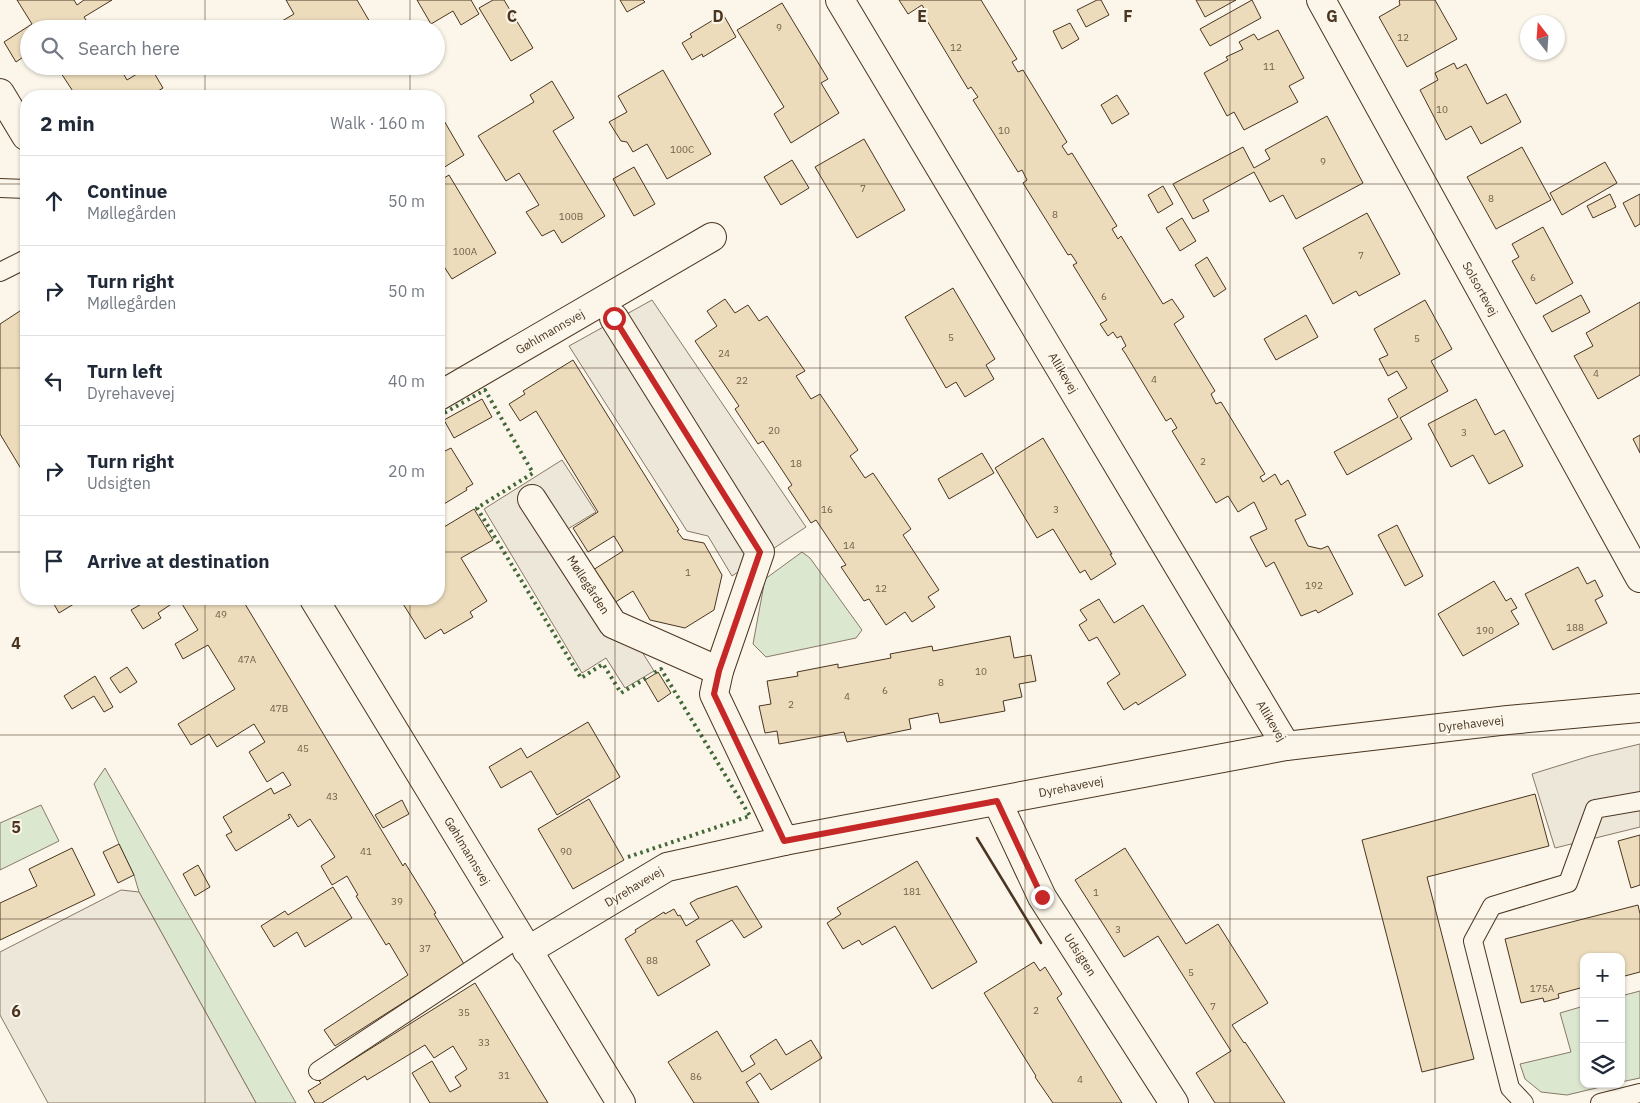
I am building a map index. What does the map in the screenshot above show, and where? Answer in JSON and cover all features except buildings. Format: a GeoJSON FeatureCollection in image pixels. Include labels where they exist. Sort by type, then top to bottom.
{"type":"FeatureCollection","features":[{"type":"Feature","properties":{"kind":"street","name":"Allikevej"},"geometry":{"type":"LineString","coordinates":[[840,0],[1286,746]]}},
{"type":"Feature","properties":{"kind":"street","name":"Solsortevej"},"geometry":{"type":"LineString","coordinates":[[1320,0],[1640,578]]}},
{"type":"Feature","properties":{"kind":"street"},"geometry":{"type":"LineString","coordinates":[[0,94],[20,126]]}},
{"type":"Feature","properties":{"kind":"street","name":"Gøhlmannsvej"},"geometry":{"type":"LineString","coordinates":[[445,393],[712,238]]}},
{"type":"Feature","properties":{"kind":"street"},"geometry":{"type":"LineString","coordinates":[[614,318],[760,552],[719,671],[714,694],[784,841]]}},
{"type":"Feature","properties":{"kind":"street","name":"Møllegården"},"geometry":{"type":"LineString","coordinates":[[532,499],[613,624],[719,671]]}},
{"type":"Feature","properties":{"kind":"street","name":"Gøhlmannsvej"},"geometry":{"type":"LineString","coordinates":[[318,605],[621,1103]]}},
{"type":"Feature","properties":{"kind":"street","name":"Dyrehavevej"},"geometry":{"type":"LineString","coordinates":[[523,944],[667,867],[784,841],[1286,746],[1508,720],[1640,708]]}},
{"type":"Feature","properties":{"kind":"street","name":"Udsigten"},"geometry":{"type":"LineString","coordinates":[[997,801],[1042,897],[1174,1103]]}},
{"type":"Feature","properties":{"kind":"lane"},"geometry":{"type":"LineString","coordinates":[[0,188],[20,189]]}},
{"type":"Feature","properties":{"kind":"lane"},"geometry":{"type":"LineString","coordinates":[[0,272],[20,262]]}},
{"type":"Feature","properties":{"kind":"lane"},"geometry":{"type":"LineString","coordinates":[[1524,1103],[1510,1088],[1472,942],[1492,906],[1568,883],[1596,809],[1640,800]]}},
{"type":"Feature","properties":{"kind":"lane"},"geometry":{"type":"LineString","coordinates":[[318,1071],[523,944]]}},
{"type":"Feature","properties":{"kind":"lane"},"geometry":{"type":"LineString","coordinates":[[1600,1103],[1640,1093]]}},
{"type":"Feature","properties":{"kind":"green space"},"geometry":{"type":"Polygon","coordinates":[[[802,552],[810,558],[862,630],[856,638],[766,657],[753,644],[765,579],[802,552]]]}},
{"type":"Feature","properties":{"kind":"green space"},"geometry":{"type":"Polygon","coordinates":[[[105,768],[296,1103],[256,1103],[139,892],[134,875],[94,784],[105,768]]]}},
{"type":"Feature","properties":{"kind":"green space"},"geometry":{"type":"Polygon","coordinates":[[[41,805],[59,841],[0,870],[0,823],[41,805]]]}},
{"type":"Feature","properties":{"kind":"green space"},"geometry":{"type":"Polygon","coordinates":[[[1640,991],[1640,1078],[1625,1081],[1625,998],[1625,995],[1640,991]]]}},
{"type":"Feature","properties":{"kind":"green space"},"geometry":{"type":"Polygon","coordinates":[[[1580,1007],[1580,1088],[1596,1088],[1567,1095],[1541,1092],[1525,1079],[1520,1064],[1571,1052],[1560,1013],[1580,1007]]]}},
{"type":"Feature","properties":{"kind":"shaded area"},"geometry":{"type":"Polygon","coordinates":[[[652,300],[806,527],[732,576],[708,536],[687,531],[569,346],[652,300]]]}},
{"type":"Feature","properties":{"kind":"shaded area"},"geometry":{"type":"Polygon","coordinates":[[[562,460],[596,512],[566,530],[654,671],[625,688],[606,658],[582,673],[484,509],[562,460]]]}},
{"type":"Feature","properties":{"kind":"shaded area"},"geometry":{"type":"Polygon","coordinates":[[[1640,744],[1640,827],[1555,848],[1532,774],[1590,756],[1640,744]]]}},
{"type":"Feature","properties":{"kind":"shaded area"},"geometry":{"type":"Polygon","coordinates":[[[121,890],[139,892],[256,1103],[48,1103],[0,1015],[0,952],[121,890]]]}},
{"type":"Feature","properties":{"kind":"hedge"},"geometry":{"type":"LineString","coordinates":[[445,413],[485,390],[533,473],[477,508],[581,678],[603,664],[621,693],[648,677]]}},
{"type":"Feature","properties":{"kind":"hedge"},"geometry":{"type":"LineString","coordinates":[[628,857],[750,816],[661,669],[654,673]]}},
{"type":"Feature","properties":{"kind":"wall"},"geometry":{"type":"LineString","coordinates":[[977,838],[1041,943]]}},
{"type":"Feature","properties":{"kind":"route"},"geometry":{"type":"LineString","coordinates":[[614,318],[760,552],[719,671],[714,694],[784,841],[997,801],[1042,897]]}}]}
